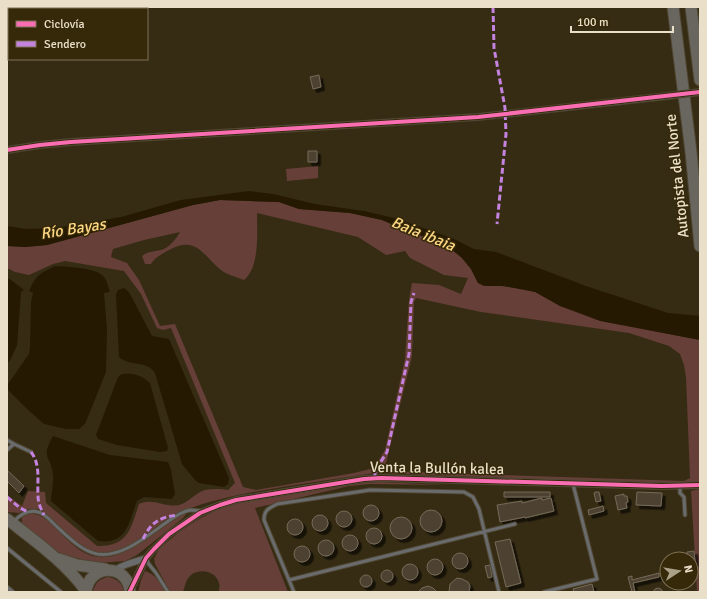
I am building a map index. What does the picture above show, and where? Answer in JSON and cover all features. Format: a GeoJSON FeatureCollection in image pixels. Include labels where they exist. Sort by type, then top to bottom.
{"type":"FeatureCollection","features":[{"type":"Feature","properties":{"kind":"highway","name":"Autopista del Norte"},"geometry":{"type":"LineString","coordinates":[[673,7],[691,152],[700,246]]}},
{"type":"Feature","properties":{"kind":"highway"},"geometry":{"type":"LineString","coordinates":[[691,7],[700,80]]}},
{"type":"Feature","properties":{"kind":"highway"},"geometry":{"type":"LineString","coordinates":[[9,521],[57,558],[76,578],[86,592]]}},
{"type":"Feature","properties":{"kind":"highway"},"geometry":{"type":"LineString","coordinates":[[57,558],[77,565],[112,570],[125,578],[130,591]]}},
{"type":"Feature","properties":{"kind":"highway"},"geometry":{"type":"LineString","coordinates":[[86,592],[88,583],[93,576],[100,571],[112,570]]}},
{"type":"Feature","properties":{"kind":"street"},"geometry":{"type":"LineString","coordinates":[[7,150],[71,142],[478,117],[700,92]]}},
{"type":"Feature","properties":{"kind":"street","name":"Venta la Bullón kalea"},"geometry":{"type":"LineString","coordinates":[[146,558],[170,534],[204,512],[220,505],[240,499],[370,478],[662,486],[700,485]]}},
{"type":"Feature","properties":{"kind":"street"},"geometry":{"type":"LineString","coordinates":[[112,570],[146,558]]}},
{"type":"Feature","properties":{"kind":"street"},"geometry":{"type":"LineString","coordinates":[[130,591],[146,558]]}},
{"type":"Feature","properties":{"kind":"lane"},"geometry":{"type":"LineString","coordinates":[[7,440],[31,452]]}},
{"type":"Feature","properties":{"kind":"lane"},"geometry":{"type":"LineString","coordinates":[[7,450],[14,444]]}},
{"type":"Feature","properties":{"kind":"lane"},"geometry":{"type":"LineString","coordinates":[[544,592],[597,579],[573,483]]}},
{"type":"Feature","properties":{"kind":"lane"},"geometry":{"type":"LineString","coordinates":[[680,485],[680,493],[684,497],[686,515]]}},
{"type":"Feature","properties":{"kind":"lane"},"geometry":{"type":"LineString","coordinates":[[294,592],[264,520],[265,511],[268,508],[278,504],[370,490],[464,492],[473,497],[477,503],[485,531],[500,592]]}},
{"type":"Feature","properties":{"kind":"lane"},"geometry":{"type":"LineString","coordinates":[[9,521],[22,514],[38,511],[49,519],[64,534],[87,551],[95,554],[104,554],[117,552],[134,544],[182,513],[191,510],[204,512]]}},
{"type":"Feature","properties":{"kind":"lane"},"geometry":{"type":"LineString","coordinates":[[289,580],[515,524]]}},
{"type":"Feature","properties":{"kind":"lane"},"geometry":{"type":"LineString","coordinates":[[7,548],[61,592]]}},
{"type":"Feature","properties":{"kind":"lane"},"geometry":{"type":"LineString","coordinates":[[146,558],[168,592]]}},
{"type":"Feature","properties":{"kind":"lane"},"geometry":{"type":"LineString","coordinates":[[569,586],[570,592]]}},
{"type":"Feature","properties":{"kind":"lane"},"geometry":{"type":"LineString","coordinates":[[7,587],[13,592]]}},
{"type":"Feature","properties":{"kind":"shaded area"},"geometry":{"type":"Polygon","coordinates":[[[318,166],[318,178],[287,181],[286,169],[318,166]]]}},
{"type":"Feature","properties":{"kind":"shaded area"},"geometry":{"type":"Polygon","coordinates":[[[220,200],[279,202],[299,209],[350,213],[382,220],[447,245],[462,258],[471,269],[478,283],[536,292],[560,306],[649,330],[700,340],[700,482],[649,483],[375,473],[288,486],[208,502],[172,516],[142,538],[121,550],[109,553],[97,553],[84,547],[40,509],[28,509],[19,513],[7,512],[7,495],[22,506],[28,491],[45,492],[46,503],[97,546],[107,545],[116,543],[127,534],[139,504],[144,502],[154,502],[174,506],[179,505],[185,503],[203,491],[214,489],[228,490],[235,483],[171,328],[163,330],[157,328],[141,294],[124,271],[65,261],[53,264],[29,275],[15,272],[7,268],[7,246],[25,247],[47,245],[193,205],[220,200]],[[257,213],[255,258],[253,267],[244,280],[223,272],[198,248],[192,246],[177,246],[158,256],[151,264],[145,264],[142,256],[166,248],[173,242],[180,232],[113,249],[111,257],[127,263],[139,280],[160,326],[175,324],[243,487],[256,490],[354,473],[374,468],[385,450],[405,359],[409,300],[412,283],[439,285],[461,294],[468,278],[444,275],[410,258],[405,251],[386,255],[358,237],[257,213]],[[416,298],[414,302],[412,356],[384,471],[684,481],[690,478],[686,377],[680,354],[669,346],[629,333],[481,312],[416,298]]]}},
{"type":"Feature","properties":{"kind":"shaded area"},"geometry":{"type":"Polygon","coordinates":[[[379,482],[444,485],[370,484],[349,486],[255,508],[288,592],[219,592],[219,584],[215,576],[211,573],[203,571],[195,573],[189,577],[183,592],[170,592],[155,564],[154,559],[159,549],[179,532],[199,519],[221,508],[243,502],[364,483],[379,482]]]}},
{"type":"Feature","properties":{"kind":"shaded area"},"geometry":{"type":"Polygon","coordinates":[[[700,489],[700,592],[697,592],[699,591],[699,551],[695,551],[691,491],[700,489]]]}},
{"type":"Feature","properties":{"kind":"shaded area"},"geometry":{"type":"Polygon","coordinates":[[[30,513],[36,514],[47,520],[71,543],[82,551],[97,557],[110,556],[124,552],[175,519],[187,513],[183,518],[137,555],[125,561],[95,563],[61,554],[22,525],[22,517],[30,513]]]}},
{"type":"Feature","properties":{"kind":"shaded area"},"geometry":{"type":"Polygon","coordinates":[[[145,571],[152,574],[157,579],[165,592],[138,592],[145,571]]]}},
{"type":"Feature","properties":{"kind":"shaded area"},"geometry":{"type":"Polygon","coordinates":[[[108,577],[119,582],[124,592],[93,592],[98,582],[108,577]]]}},
{"type":"Feature","properties":{"kind":"water"},"geometry":{"type":"Polygon","coordinates":[[[249,191],[273,194],[315,204],[364,211],[398,219],[454,239],[474,249],[496,252],[586,286],[668,313],[700,316],[700,340],[600,321],[560,306],[535,292],[504,286],[484,286],[478,283],[471,269],[462,258],[446,245],[382,220],[350,213],[299,209],[279,202],[220,200],[193,205],[47,245],[25,247],[7,246],[7,226],[26,229],[56,228],[121,217],[181,200],[249,191]]]}},
{"type":"Feature","properties":{"kind":"water"},"geometry":{"type":"Polygon","coordinates":[[[55,266],[81,268],[95,271],[104,277],[110,292],[104,293],[107,330],[106,372],[85,424],[79,429],[66,429],[44,424],[8,390],[8,384],[29,354],[31,302],[33,293],[29,291],[34,281],[39,276],[55,266]]]}},
{"type":"Feature","properties":{"kind":"water"},"geometry":{"type":"Polygon","coordinates":[[[7,278],[24,290],[21,292],[17,346],[7,364],[7,278]]]}},
{"type":"Feature","properties":{"kind":"water"},"geometry":{"type":"Polygon","coordinates":[[[124,288],[129,292],[152,336],[169,339],[229,478],[228,484],[224,487],[199,483],[182,464],[155,373],[148,366],[128,362],[119,357],[116,295],[118,290],[124,288]]]}},
{"type":"Feature","properties":{"kind":"water"},"geometry":{"type":"Polygon","coordinates":[[[122,374],[137,375],[150,383],[168,448],[167,451],[160,452],[117,445],[98,439],[96,435],[118,377],[122,374]]]}},
{"type":"Feature","properties":{"kind":"water"},"geometry":{"type":"Polygon","coordinates":[[[53,436],[110,455],[168,462],[171,470],[175,494],[172,499],[144,497],[137,501],[129,524],[121,536],[108,541],[98,541],[51,501],[53,475],[52,468],[47,457],[47,449],[53,436]]]}},
{"type":"Feature","properties":{"kind":"building"},"geometry":{"type":"Polygon","coordinates":[[[319,75],[321,87],[313,89],[310,77],[319,75]]]}},
{"type":"Feature","properties":{"kind":"building"},"geometry":{"type":"Polygon","coordinates":[[[308,151],[317,151],[317,162],[308,162],[308,151]]]}},
{"type":"Feature","properties":{"kind":"building"},"geometry":{"type":"Polygon","coordinates":[[[7,470],[24,486],[19,493],[7,481],[7,470]]]}},
{"type":"Feature","properties":{"kind":"building"},"geometry":{"type":"Polygon","coordinates":[[[504,492],[550,492],[550,497],[504,497],[504,492]]]}},
{"type":"Feature","properties":{"kind":"building"},"geometry":{"type":"Polygon","coordinates":[[[595,492],[599,492],[601,501],[596,502],[595,492]]]}},
{"type":"Feature","properties":{"kind":"building"},"geometry":{"type":"Polygon","coordinates":[[[637,492],[662,493],[661,506],[636,505],[637,492]]]}},
{"type":"Feature","properties":{"kind":"building"},"geometry":{"type":"Polygon","coordinates":[[[624,494],[624,496],[627,496],[627,508],[618,510],[615,496],[624,494]]]}},
{"type":"Feature","properties":{"kind":"building"},"geometry":{"type":"Polygon","coordinates":[[[542,498],[542,500],[551,498],[554,511],[500,522],[497,505],[522,501],[522,503],[542,498]]]}},
{"type":"Feature","properties":{"kind":"building"},"geometry":{"type":"Polygon","coordinates":[[[368,505],[374,505],[379,510],[377,519],[374,521],[368,521],[363,516],[363,510],[368,505]]]}},
{"type":"Feature","properties":{"kind":"building"},"geometry":{"type":"Polygon","coordinates":[[[603,506],[604,511],[589,515],[588,510],[603,506]]]}},
{"type":"Feature","properties":{"kind":"building"},"geometry":{"type":"Polygon","coordinates":[[[431,510],[435,511],[441,517],[441,525],[435,531],[431,532],[427,531],[421,525],[420,521],[421,517],[427,511],[431,510]]]}},
{"type":"Feature","properties":{"kind":"building"},"geometry":{"type":"Polygon","coordinates":[[[341,511],[347,511],[352,516],[350,525],[347,527],[341,527],[336,522],[336,516],[341,511]]]}},
{"type":"Feature","properties":{"kind":"building"},"geometry":{"type":"Polygon","coordinates":[[[317,515],[323,515],[328,520],[326,529],[323,531],[317,531],[312,526],[312,520],[317,515]]]}},
{"type":"Feature","properties":{"kind":"building"},"geometry":{"type":"Polygon","coordinates":[[[401,517],[405,518],[411,524],[411,532],[405,538],[401,539],[397,538],[391,532],[390,528],[391,524],[397,518],[401,517]]]}},
{"type":"Feature","properties":{"kind":"building"},"geometry":{"type":"Polygon","coordinates":[[[292,519],[298,519],[303,524],[301,533],[298,535],[292,535],[287,530],[287,524],[292,519]]]}},
{"type":"Feature","properties":{"kind":"building"},"geometry":{"type":"Polygon","coordinates":[[[371,528],[377,528],[382,533],[380,542],[377,544],[371,544],[366,539],[366,533],[371,528]]]}},
{"type":"Feature","properties":{"kind":"building"},"geometry":{"type":"Polygon","coordinates":[[[347,535],[353,535],[358,540],[356,549],[353,551],[347,551],[342,546],[342,540],[347,535]]]}},
{"type":"Feature","properties":{"kind":"building"},"geometry":{"type":"Polygon","coordinates":[[[510,539],[521,583],[506,587],[495,542],[510,539]]]}},
{"type":"Feature","properties":{"kind":"building"},"geometry":{"type":"Polygon","coordinates":[[[323,540],[329,540],[334,545],[332,554],[329,556],[323,556],[318,551],[318,545],[323,540]]]}},
{"type":"Feature","properties":{"kind":"building"},"geometry":{"type":"Polygon","coordinates":[[[299,546],[305,546],[310,551],[308,560],[305,562],[299,562],[294,557],[294,551],[299,546]]]}},
{"type":"Feature","properties":{"kind":"building"},"geometry":{"type":"Polygon","coordinates":[[[457,553],[463,553],[468,558],[466,567],[463,569],[457,569],[452,564],[452,558],[457,553]]]}},
{"type":"Feature","properties":{"kind":"building"},"geometry":{"type":"Polygon","coordinates":[[[432,559],[438,559],[443,564],[441,573],[438,575],[432,575],[427,570],[427,564],[432,559]]]}},
{"type":"Feature","properties":{"kind":"building"},"geometry":{"type":"Polygon","coordinates":[[[407,564],[413,564],[418,569],[416,578],[413,580],[407,580],[402,575],[402,569],[407,564]]]}},
{"type":"Feature","properties":{"kind":"building"},"geometry":{"type":"Polygon","coordinates":[[[490,565],[492,577],[488,578],[485,566],[490,565]]]}},
{"type":"Feature","properties":{"kind":"building"},"geometry":{"type":"Polygon","coordinates":[[[385,570],[389,570],[393,576],[389,582],[385,582],[381,578],[381,574],[385,570]]]}},
{"type":"Feature","properties":{"kind":"building"},"geometry":{"type":"Polygon","coordinates":[[[659,573],[659,577],[633,583],[635,592],[632,592],[628,577],[632,576],[632,580],[659,573]]]}},
{"type":"Feature","properties":{"kind":"building"},"geometry":{"type":"Polygon","coordinates":[[[364,575],[368,575],[372,581],[368,587],[364,587],[360,583],[360,579],[364,575]]]}},
{"type":"Feature","properties":{"kind":"building"},"geometry":{"type":"Polygon","coordinates":[[[457,578],[468,582],[470,586],[469,592],[449,592],[450,584],[457,578]]]}},
{"type":"Feature","properties":{"kind":"building"},"geometry":{"type":"Polygon","coordinates":[[[592,584],[594,592],[574,592],[573,589],[592,584]]]}},
{"type":"Feature","properties":{"kind":"building"},"geometry":{"type":"Polygon","coordinates":[[[428,586],[437,592],[418,592],[422,588],[428,586]]]}},
{"type":"Feature","properties":{"kind":"building"},"geometry":{"type":"Polygon","coordinates":[[[659,588],[659,591],[663,592],[653,592],[655,589],[659,588]]]}},
{"type":"Feature","properties":{"kind":"marked path"},"geometry":{"type":"LineString","coordinates":[[493,7],[494,48],[505,108],[506,134],[497,224]]}},
{"type":"Feature","properties":{"kind":"marked path"},"geometry":{"type":"LineString","coordinates":[[375,478],[375,471],[387,452],[409,354],[411,302],[414,293]]}},
{"type":"Feature","properties":{"kind":"marked path"},"geometry":{"type":"LineString","coordinates":[[31,452],[36,462],[38,473],[38,499],[44,515]]}},
{"type":"Feature","properties":{"kind":"marked path"},"geometry":{"type":"LineString","coordinates":[[7,497],[20,508],[28,512]]}},
{"type":"Feature","properties":{"kind":"marked path"},"geometry":{"type":"LineString","coordinates":[[143,539],[149,528],[157,521],[166,517],[178,515]]}},
{"type":"Feature","properties":{"kind":"cycle path"},"geometry":{"type":"LineString","coordinates":[[7,150],[71,142],[478,117],[700,92]]}},
{"type":"Feature","properties":{"kind":"cycle path"},"geometry":{"type":"LineString","coordinates":[[130,591],[146,558],[169,534],[200,513],[236,500],[364,479],[381,478],[662,486],[700,485]]}},
{"type":"Feature","properties":{"kind":"water label","name":"Río Bayas"},"geometry":{"type":"Point","coordinates":[73,229]}},
{"type":"Feature","properties":{"kind":"water label","name":"Baia ibaia"},"geometry":{"type":"Point","coordinates":[423,234]}}]}
